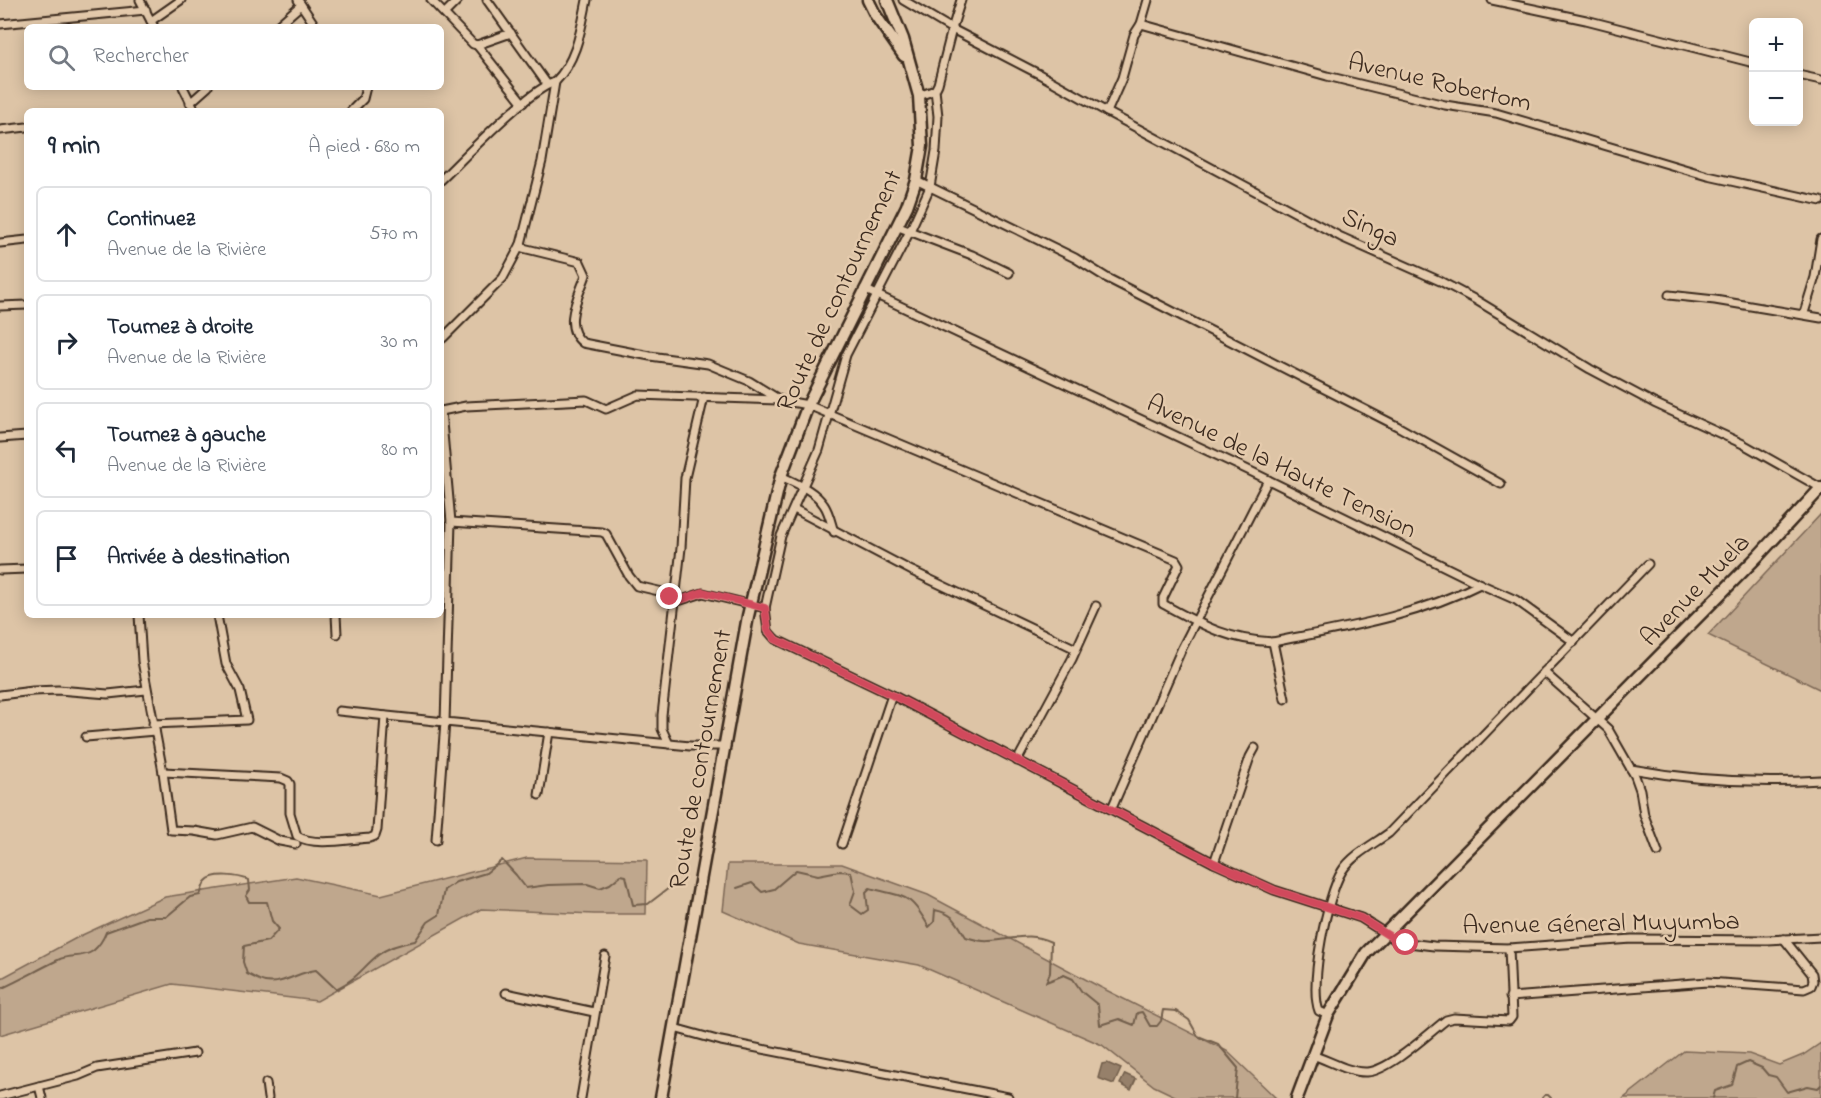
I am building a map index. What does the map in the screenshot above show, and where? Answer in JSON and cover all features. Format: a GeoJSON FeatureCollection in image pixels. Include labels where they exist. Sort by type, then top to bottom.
{"type":"FeatureCollection","features":[{"type":"Feature","properties":{"kind":"street"},"geometry":{"type":"LineString","coordinates":[[140,0],[153,24],[181,0]]}},
{"type":"Feature","properties":{"kind":"street"},"geometry":{"type":"LineString","coordinates":[[431,0],[469,40],[477,45],[523,103]]}},
{"type":"Feature","properties":{"kind":"street"},"geometry":{"type":"LineString","coordinates":[[445,13],[458,0]]}},
{"type":"Feature","properties":{"kind":"street"},"geometry":{"type":"LineString","coordinates":[[444,337],[503,278],[521,244],[542,160],[551,83],[486,0]]}},
{"type":"Feature","properties":{"kind":"street"},"geometry":{"type":"LineString","coordinates":[[444,177],[523,103],[564,73],[573,56],[587,0]]}},
{"type":"Feature","properties":{"kind":"street","name":"Route de contournement"},"geometry":{"type":"LineString","coordinates":[[868,0],[876,16],[910,64]]}},
{"type":"Feature","properties":{"kind":"street","name":"Route de contournement"},"geometry":{"type":"LineString","coordinates":[[661,1098],[750,603],[781,476],[808,405],[907,206],[916,180],[922,146],[919,96],[903,39],[887,0]]}},
{"type":"Feature","properties":{"kind":"street","name":"Singa"},"geometry":{"type":"LineString","coordinates":[[903,0],[952,29],[1341,237],[1449,285],[1590,369],[1654,403],[1743,444],[1821,488]]}},
{"type":"Feature","properties":{"kind":"street"},"geometry":{"type":"LineString","coordinates":[[675,602],[703,592],[765,608],[781,536],[819,450],[846,356],[910,231],[930,186],[936,151],[938,116],[935,90],[962,0]]}},
{"type":"Feature","properties":{"kind":"street"},"geometry":{"type":"LineString","coordinates":[[1107,112],[1118,89],[1134,35],[1141,24],[1148,0]]}},
{"type":"Feature","properties":{"kind":"street"},"geometry":{"type":"LineString","coordinates":[[1492,0],[1587,20],[1749,62]]}},
{"type":"Feature","properties":{"kind":"street"},"geometry":{"type":"LineString","coordinates":[[279,24],[299,3],[314,24]]}},
{"type":"Feature","properties":{"kind":"street"},"geometry":{"type":"LineString","coordinates":[[0,24],[146,10]]}},
{"type":"Feature","properties":{"kind":"street","name":"Avenue Robertom"},"geometry":{"type":"LineString","coordinates":[[1141,24],[1445,105],[1496,113],[1708,176],[1821,201]]}},
{"type":"Feature","properties":{"kind":"street"},"geometry":{"type":"LineString","coordinates":[[477,45],[511,33]]}},
{"type":"Feature","properties":{"kind":"street"},"geometry":{"type":"LineString","coordinates":[[1803,76],[1821,80]]}},
{"type":"Feature","properties":{"kind":"street"},"geometry":{"type":"LineString","coordinates":[[184,90],[193,108]]}},
{"type":"Feature","properties":{"kind":"street"},"geometry":{"type":"LineString","coordinates":[[190,103],[205,90]]}},
{"type":"Feature","properties":{"kind":"street"},"geometry":{"type":"LineString","coordinates":[[354,108],[363,99],[365,90]]}},
{"type":"Feature","properties":{"kind":"street"},"geometry":{"type":"LineString","coordinates":[[919,96],[935,90]]}},
{"type":"Feature","properties":{"kind":"street"},"geometry":{"type":"LineString","coordinates":[[0,130],[24,128]]}},
{"type":"Feature","properties":{"kind":"street"},"geometry":{"type":"LineString","coordinates":[[916,180],[1075,258],[1107,278],[1397,426],[1501,484]]}},
{"type":"Feature","properties":{"kind":"street"},"geometry":{"type":"LineString","coordinates":[[896,226],[972,255],[1009,273]]}},
{"type":"Feature","properties":{"kind":"street"},"geometry":{"type":"LineString","coordinates":[[1804,313],[1815,277],[1821,239]]}},
{"type":"Feature","properties":{"kind":"street"},"geometry":{"type":"LineString","coordinates":[[0,243],[24,240]]}},
{"type":"Feature","properties":{"kind":"street"},"geometry":{"type":"LineString","coordinates":[[521,244],[523,248],[580,262],[586,274],[572,312],[574,332],[577,338],[584,343],[708,364],[748,381],[780,400]]}},
{"type":"Feature","properties":{"kind":"street","name":"Avenue de la Haute Tension"},"geometry":{"type":"LineString","coordinates":[[864,290],[1268,480],[1516,600],[1574,642]]}},
{"type":"Feature","properties":{"kind":"street"},"geometry":{"type":"LineString","coordinates":[[1669,295],[1804,313],[1821,318]]}},
{"type":"Feature","properties":{"kind":"street"},"geometry":{"type":"LineString","coordinates":[[0,306],[24,305]]}},
{"type":"Feature","properties":{"kind":"street"},"geometry":{"type":"LineString","coordinates":[[444,410],[466,406],[586,400],[606,409],[638,395],[780,400],[808,405],[1176,560],[1179,565],[1163,604],[1221,634],[1257,641],[1273,642],[1381,621],[1450,598],[1480,584]]}},
{"type":"Feature","properties":{"kind":"street"},"geometry":{"type":"LineString","coordinates":[[669,744],[662,729],[685,478],[704,397]]}},
{"type":"Feature","properties":{"kind":"street"},"geometry":{"type":"LineString","coordinates":[[0,438],[24,436]]}},
{"type":"Feature","properties":{"kind":"street"},"geometry":{"type":"LineString","coordinates":[[436,840],[445,722],[451,522],[444,444]]}},
{"type":"Feature","properties":{"kind":"street"},"geometry":{"type":"LineString","coordinates":[[781,476],[804,487],[826,507],[834,532]]}},
{"type":"Feature","properties":{"kind":"street"},"geometry":{"type":"LineString","coordinates":[[1112,808],[1195,621],[1268,480]]}},
{"type":"Feature","properties":{"kind":"street","name":"Avenue Muela"},"geometry":{"type":"LineString","coordinates":[[1385,933],[1758,556],[1821,488]]}},
{"type":"Feature","properties":{"kind":"street"},"geometry":{"type":"LineString","coordinates":[[794,508],[834,532],[1076,649]]}},
{"type":"Feature","properties":{"kind":"street"},"geometry":{"type":"LineString","coordinates":[[451,522],[602,532],[606,534],[637,586],[667,593],[675,602]]}},
{"type":"Feature","properties":{"kind":"street"},"geometry":{"type":"LineString","coordinates":[[1328,1015],[1319,1011],[1316,984],[1329,909],[1342,871],[1350,861],[1389,833],[1648,564]]}},
{"type":"Feature","properties":{"kind":"street"},"geometry":{"type":"LineString","coordinates":[[444,566],[450,565]]}},
{"type":"Feature","properties":{"kind":"street"},"geometry":{"type":"LineString","coordinates":[[0,570],[24,569]]}},
{"type":"Feature","properties":{"kind":"street"},"geometry":{"type":"LineString","coordinates":[[1017,761],[1096,606]]}},
{"type":"Feature","properties":{"kind":"street","name":"Avenue Géneral Muyumba"},"geometry":{"type":"LineString","coordinates":[[765,608],[768,630],[775,639],[892,695],[1214,863],[1274,890],[1361,918],[1406,943],[1509,948],[1632,939],[1821,938]]}},
{"type":"Feature","properties":{"kind":"street"},"geometry":{"type":"LineString","coordinates":[[139,618],[146,690],[163,772],[171,830],[217,835],[252,827],[280,841],[296,843]]}},
{"type":"Feature","properties":{"kind":"street"},"geometry":{"type":"LineString","coordinates":[[86,737],[154,728],[247,720],[240,690],[226,664],[218,618]]}},
{"type":"Feature","properties":{"kind":"street"},"geometry":{"type":"LineString","coordinates":[[336,618],[337,634]]}},
{"type":"Feature","properties":{"kind":"street"},"geometry":{"type":"LineString","coordinates":[[1273,642],[1285,699]]}},
{"type":"Feature","properties":{"kind":"street"},"geometry":{"type":"LineString","coordinates":[[1544,672],[1610,732],[1640,790],[1644,815],[1658,852]]}},
{"type":"Feature","properties":{"kind":"street"},"geometry":{"type":"LineString","coordinates":[[0,695],[33,691],[108,694],[146,690]]}},
{"type":"Feature","properties":{"kind":"street"},"geometry":{"type":"LineString","coordinates":[[842,844],[892,695]]}},
{"type":"Feature","properties":{"kind":"street"},"geometry":{"type":"LineString","coordinates":[[339,711],[669,744],[723,746]]}},
{"type":"Feature","properties":{"kind":"street"},"geometry":{"type":"LineString","coordinates":[[163,772],[281,778],[290,784],[290,813],[297,836],[303,840],[316,842],[370,838],[375,836],[376,830],[385,716]]}},
{"type":"Feature","properties":{"kind":"street"},"geometry":{"type":"LineString","coordinates":[[539,795],[549,732]]}},
{"type":"Feature","properties":{"kind":"street"},"geometry":{"type":"LineString","coordinates":[[1214,863],[1255,748]]}},
{"type":"Feature","properties":{"kind":"street"},"geometry":{"type":"LineString","coordinates":[[1631,769],[1721,782],[1776,783],[1821,780]]}},
{"type":"Feature","properties":{"kind":"street"},"geometry":{"type":"LineString","coordinates":[[1297,1098],[1328,1015],[1359,963],[1385,933]]}},
{"type":"Feature","properties":{"kind":"street"},"geometry":{"type":"LineString","coordinates":[[1510,997],[1708,982],[1804,989],[1811,986],[1812,974],[1784,939]]}},
{"type":"Feature","properties":{"kind":"street"},"geometry":{"type":"LineString","coordinates":[[1312,1055],[1354,1070],[1368,1072],[1385,1067],[1446,1020],[1454,1018],[1509,1021],[1512,1017],[1509,948]]}},
{"type":"Feature","properties":{"kind":"street"},"geometry":{"type":"LineString","coordinates":[[581,1098],[605,956]]}},
{"type":"Feature","properties":{"kind":"street"},"geometry":{"type":"LineString","coordinates":[[506,993],[594,1012]]}},
{"type":"Feature","properties":{"kind":"street"},"geometry":{"type":"LineString","coordinates":[[674,1028],[721,1041],[1008,1097]]}},
{"type":"Feature","properties":{"kind":"street"},"geometry":{"type":"LineString","coordinates":[[0,1096],[78,1076],[97,1068],[195,1053]]}},
{"type":"Feature","properties":{"kind":"street"},"geometry":{"type":"LineString","coordinates":[[266,1083],[268,1098]]}},
{"type":"Feature","properties":{"kind":"street"},"geometry":{"type":"LineString","coordinates":[[39,1086],[42,1098]]}},
{"type":"Feature","properties":{"kind":"street"},"geometry":{"type":"LineString","coordinates":[[968,1098],[970,1089]]}},
{"type":"Feature","properties":{"kind":"shaded area"},"geometry":{"type":"Polygon","coordinates":[[[1821,514],[1821,690],[1708,635],[1821,514]]]}},
{"type":"Feature","properties":{"kind":"shaded area"},"geometry":{"type":"Polygon","coordinates":[[[527,858],[647,860],[646,914],[481,909],[317,1001],[172,984],[0,1035],[0,979],[80,936],[165,897],[296,877],[381,895],[527,858]]]}},
{"type":"Feature","properties":{"kind":"shaded area"},"geometry":{"type":"Polygon","coordinates":[[[728,864],[842,864],[928,895],[1100,987],[1227,1051],[1276,1098],[1179,1098],[1154,1086],[1102,1045],[919,965],[799,944],[723,911],[728,864]]]}},
{"type":"Feature","properties":{"kind":"shaded area"},"geometry":{"type":"Polygon","coordinates":[[[1821,1043],[1821,1098],[1624,1098],[1684,1051],[1749,1054],[1779,1065],[1803,1055],[1821,1043]]]}},
{"type":"Feature","properties":{"kind":"shaded area"},"geometry":{"type":"Polygon","coordinates":[[[1107,1063],[1121,1069],[1114,1084],[1098,1078],[1102,1064],[1107,1063]]]}},
{"type":"Feature","properties":{"kind":"shaded area"},"geometry":{"type":"Polygon","coordinates":[[[1125,1074],[1136,1079],[1131,1090],[1120,1084],[1125,1074]]]}},
{"type":"Feature","properties":{"kind":"waterway"},"geometry":{"type":"LineString","coordinates":[[0,989],[62,958],[80,956],[93,951],[106,932],[147,917],[166,917],[190,897],[200,895],[205,882],[215,876],[233,876],[249,880],[250,890],[246,896],[249,902],[267,902],[272,921],[279,929],[268,941],[244,946],[243,962],[247,974],[272,982],[316,970],[336,989],[354,977],[382,952],[415,941],[428,922],[439,915],[444,890],[456,882],[486,873],[502,860],[526,888],[587,884],[600,888],[610,884],[621,875],[626,876],[633,905],[648,904],[669,888]]}},
{"type":"Feature","properties":{"kind":"waterway"},"geometry":{"type":"LineString","coordinates":[[737,888],[752,883],[762,892],[774,889],[796,870],[818,875],[839,871],[851,872],[855,891],[850,905],[862,914],[868,910],[866,892],[870,888],[906,898],[929,927],[934,922],[935,910],[951,916],[966,937],[972,939],[986,941],[1034,937],[1051,942],[1050,973],[1046,982],[1064,975],[1073,979],[1082,992],[1098,1005],[1100,1025],[1119,1019],[1134,1025],[1137,1013],[1142,1012],[1150,1026],[1157,1026],[1161,1021],[1163,1010],[1176,1011],[1189,1020],[1198,1036],[1218,1044],[1238,1068],[1235,1098]]}},
{"type":"Feature","properties":{"kind":"waterway"},"geometry":{"type":"LineString","coordinates":[[1713,1098],[1715,1091],[1732,1085],[1737,1067],[1748,1062],[1762,1068],[1768,1075],[1776,1077],[1787,1092],[1808,1086],[1818,1088],[1821,1085]]}},
{"type":"Feature","properties":{"kind":"waterway"},"geometry":{"type":"LineString","coordinates":[[1542,1098],[1545,1095],[1551,1098]]}},
{"type":"Feature","properties":{"kind":"route"},"geometry":{"type":"LineString","coordinates":[[670,597],[675,602],[703,592],[765,608],[768,630],[775,639],[892,695],[1214,863],[1274,890],[1361,918],[1399,942],[1406,943]]}}]}
